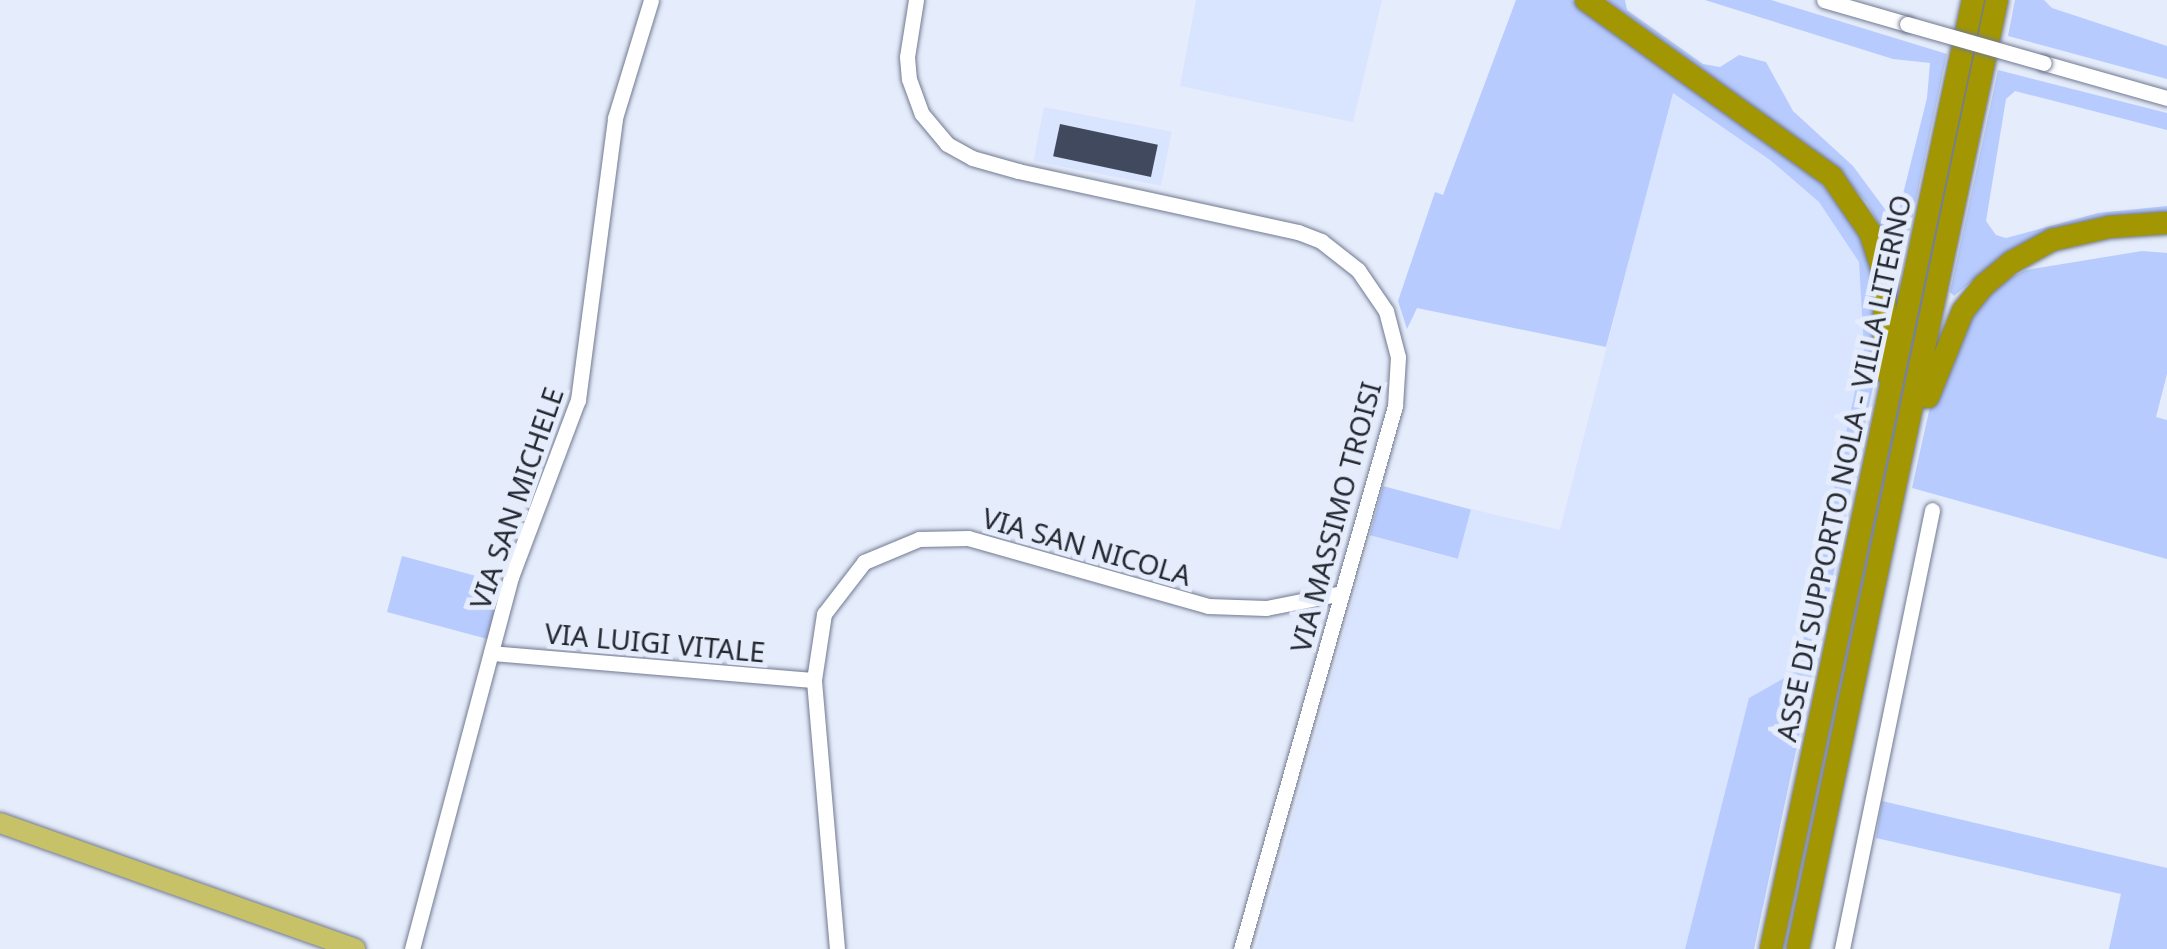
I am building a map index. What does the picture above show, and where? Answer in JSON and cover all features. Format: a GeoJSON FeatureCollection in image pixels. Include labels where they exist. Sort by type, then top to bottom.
{"type":"FeatureCollection","features":[{"type":"Feature","properties":{"kind":"highway"},"geometry":{"type":"LineString","coordinates":[[1587,0],[1832,177],[1870,232],[1885,278],[1884,420]]}},
{"type":"Feature","properties":{"kind":"highway","name":"ASSE DI SUPPORTO NOLA - VILLA LITERNO"},"geometry":{"type":"LineString","coordinates":[[1771,949],[1973,0]]}},
{"type":"Feature","properties":{"kind":"highway","name":"ASSE DI SUPPORTO NOLA - VILLA LITERNO"},"geometry":{"type":"LineString","coordinates":[[1798,949],[1997,0]]}},
{"type":"Feature","properties":{"kind":"highway"},"geometry":{"type":"LineString","coordinates":[[1900,465],[1918,430],[1946,343],[1982,286],[2012,262],[2052,240],[2110,227],[2167,223]]}},
{"type":"Feature","properties":{"kind":"main road"},"geometry":{"type":"LineString","coordinates":[[0,823],[355,949]]}},
{"type":"Feature","properties":{"kind":"street","name":"VIA SAN MICHELE"},"geometry":{"type":"LineString","coordinates":[[412,949],[512,576],[578,400],[615,118],[651,0]]}},
{"type":"Feature","properties":{"kind":"street","name":"VIA MASSIMO TROISI"},"geometry":{"type":"LineString","coordinates":[[916,0],[906,57],[909,79],[922,114],[948,144],[972,158],[1018,171],[1298,232],[1340,254],[1373,290],[1393,334],[1399,382],[1241,949]]}},
{"type":"Feature","properties":{"kind":"street"},"geometry":{"type":"LineString","coordinates":[[1824,0],[2167,98]]}},
{"type":"Feature","properties":{"kind":"street"},"geometry":{"type":"LineString","coordinates":[[1842,949],[1932,510]]}},
{"type":"Feature","properties":{"kind":"street","name":"VIA SAN NICOLA"},"geometry":{"type":"LineString","coordinates":[[837,949],[814,680],[818,636],[838,591],[864,562],[919,539],[968,538],[1208,606],[1266,608],[1342,593]]}},
{"type":"Feature","properties":{"kind":"street","name":"VIA LUIGI VITALE"},"geometry":{"type":"LineString","coordinates":[[492,653],[814,680]]}},
{"type":"Feature","properties":{"kind":"shaded area"},"geometry":{"type":"Polygon","coordinates":[[[1196,0],[1382,0],[1353,122],[1180,86],[1196,0]]]}},
{"type":"Feature","properties":{"kind":"shaded area"},"geometry":{"type":"Polygon","coordinates":[[[1516,0],[1572,0],[1815,176],[1863,235],[1880,289],[1876,373],[1754,949],[1685,949],[1749,698],[1795,672],[1864,349],[1859,262],[1819,202],[1770,160],[1673,93],[1606,347],[1417,308],[1407,329],[1398,301],[1435,192],[1443,195],[1516,0]]]}},
{"type":"Feature","properties":{"kind":"shaded area"},"geometry":{"type":"Polygon","coordinates":[[[1607,0],[1625,0],[1627,10],[1703,64],[1720,67],[1739,55],[1766,62],[1793,111],[1853,166],[1890,216],[1899,210],[1927,98],[1930,63],[1893,59],[1705,0],[1771,0],[1947,54],[1902,266],[1867,203],[1834,166],[1607,0]]]}},
{"type":"Feature","properties":{"kind":"shaded area"},"geometry":{"type":"Polygon","coordinates":[[[2015,0],[2044,0],[2052,8],[2167,46],[2167,79],[2008,36],[2015,0]]]}},
{"type":"Feature","properties":{"kind":"shaded area"},"geometry":{"type":"Polygon","coordinates":[[[1998,70],[2167,113],[2167,130],[2015,91],[2006,99],[1986,221],[1996,235],[2006,238],[2098,213],[2167,206],[2167,213],[2046,233],[2009,250],[1954,296],[1950,292],[1998,70]]]}},
{"type":"Feature","properties":{"kind":"shaded area"},"geometry":{"type":"Polygon","coordinates":[[[1672,92],[1770,160],[1819,202],[1859,262],[1864,309],[1864,349],[1795,672],[1704,881],[1685,949],[1256,949],[1371,536],[1456,559],[1471,509],[1560,530],[1672,92]]]}},
{"type":"Feature","properties":{"kind":"shaded area"},"geometry":{"type":"Polygon","coordinates":[[[1044,107],[1172,132],[1161,186],[1034,161],[1044,107]]]}},
{"type":"Feature","properties":{"kind":"shaded area"},"geometry":{"type":"Polygon","coordinates":[[[2142,251],[2167,253],[2167,374],[2156,417],[2167,420],[2167,559],[1912,488],[1929,411],[1956,338],[1996,285],[2026,270],[2142,251]]]}},
{"type":"Feature","properties":{"kind":"shaded area"},"geometry":{"type":"Polygon","coordinates":[[[1383,486],[1471,510],[1458,559],[1370,535],[1383,486]]]}},
{"type":"Feature","properties":{"kind":"shaded area"},"geometry":{"type":"Polygon","coordinates":[[[402,556],[502,583],[487,639],[387,612],[402,556]]]}},
{"type":"Feature","properties":{"kind":"shaded area"},"geometry":{"type":"Polygon","coordinates":[[[1882,801],[2167,868],[2167,949],[2109,949],[2121,894],[1876,838],[1882,801]]]}},
{"type":"Feature","properties":{"kind":"building"},"geometry":{"type":"Polygon","coordinates":[[[1060,124],[1158,145],[1151,177],[1053,156],[1060,124]]]}}]}
